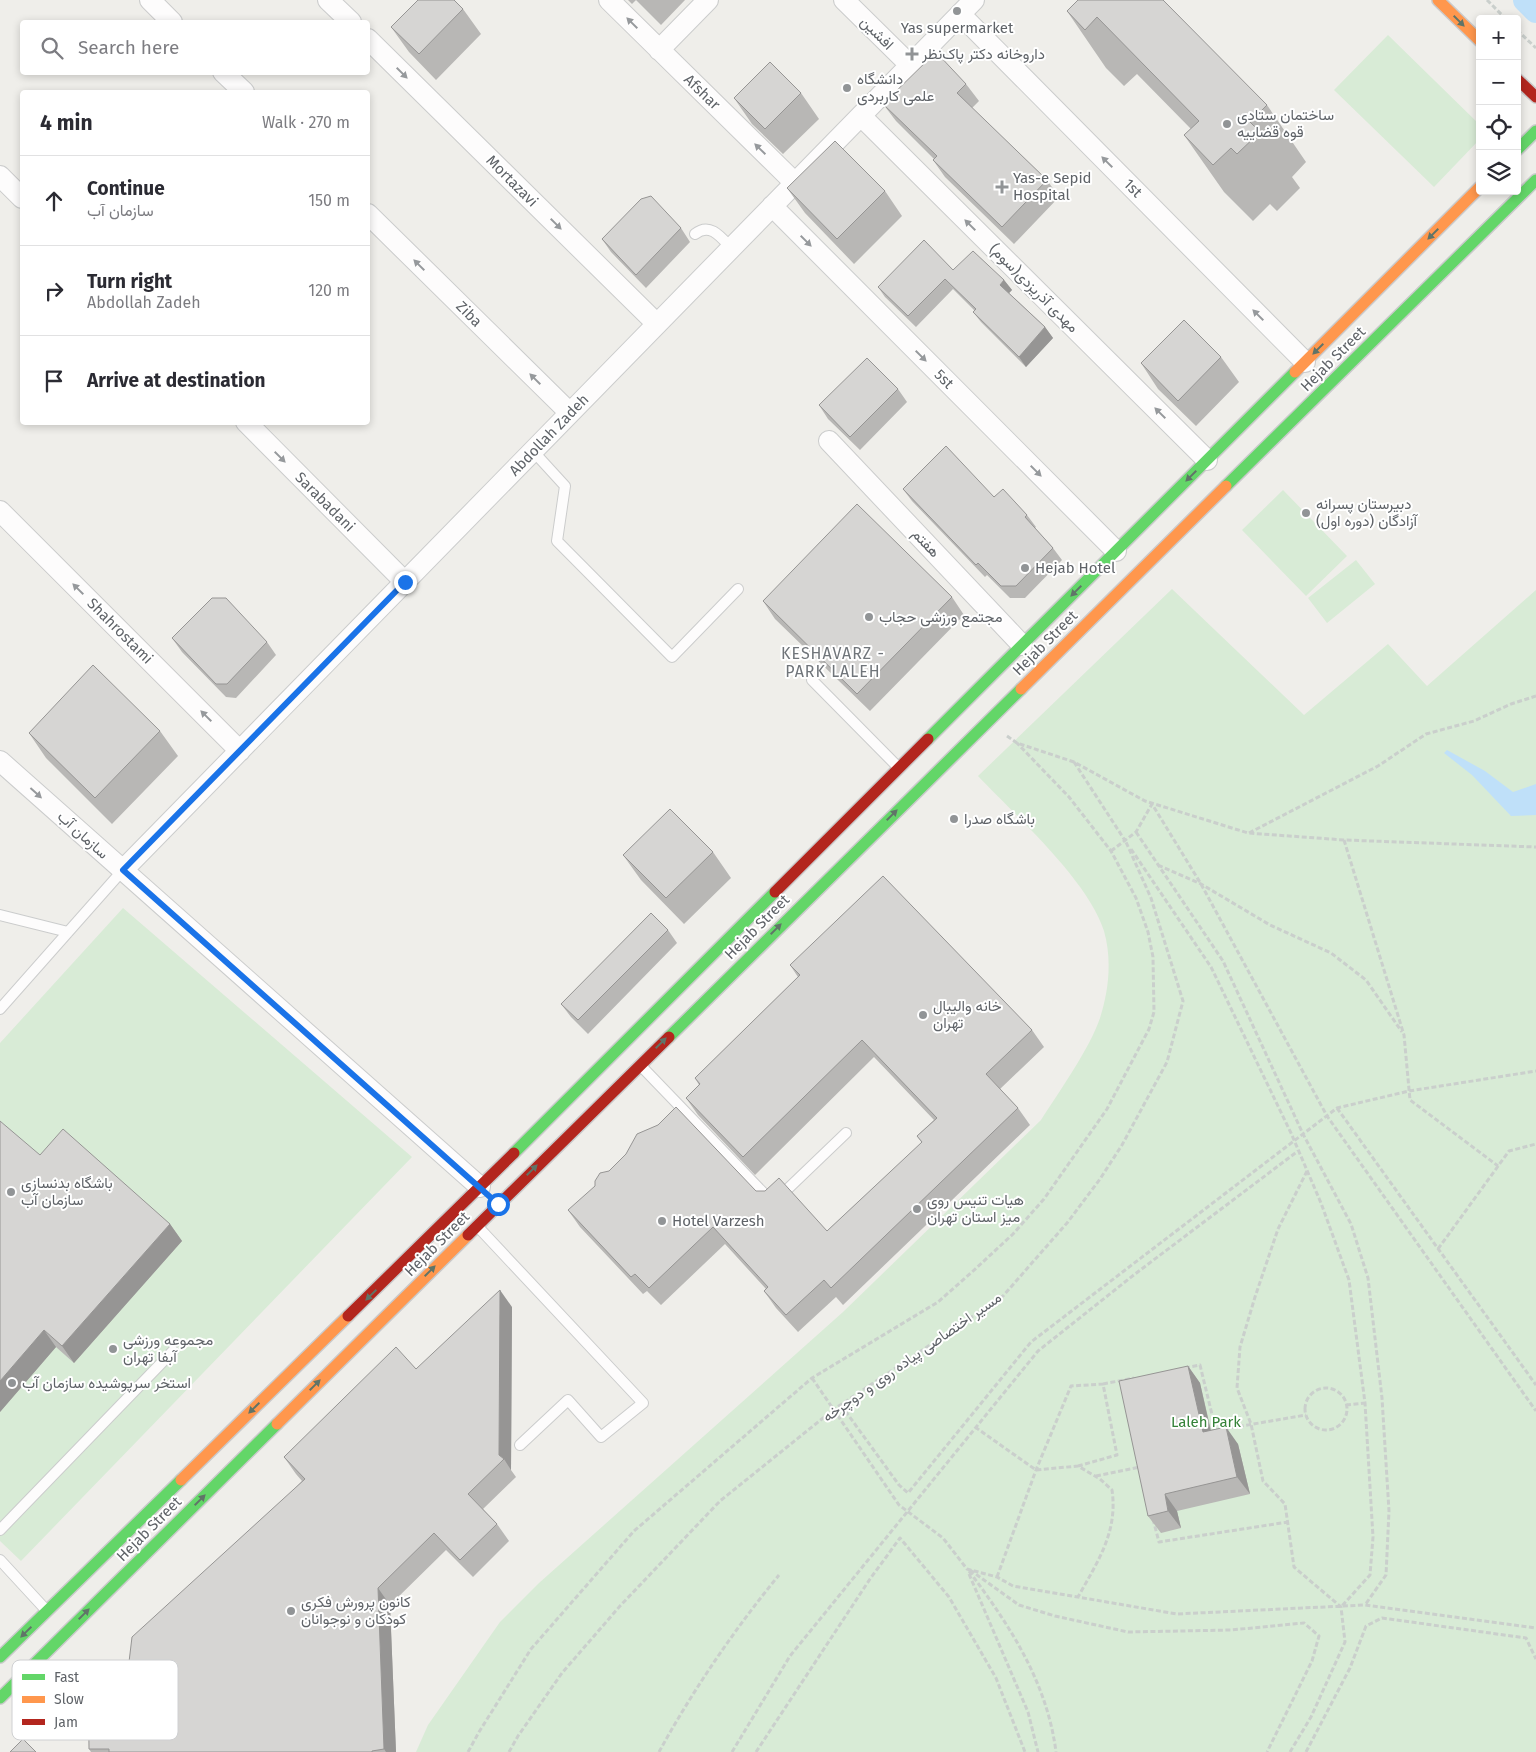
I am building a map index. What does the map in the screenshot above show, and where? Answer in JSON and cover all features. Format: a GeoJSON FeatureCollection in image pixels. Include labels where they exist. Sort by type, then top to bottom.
{"type":"FeatureCollection","features":[{"type":"Feature","properties":{"kind":"main road"},"geometry":{"type":"LineString","coordinates":[[1438,0],[1476,37]]}},
{"type":"Feature","properties":{"kind":"main road"},"geometry":{"type":"LineString","coordinates":[[1521,82],[1536,97]]}},
{"type":"Feature","properties":{"kind":"main road"},"geometry":{"type":"LineString","coordinates":[[1521,146],[1536,131]]}},
{"type":"Feature","properties":{"kind":"main road","name":"Hejab Street"},"geometry":{"type":"LineString","coordinates":[[0,1658],[57,1621],[476,1225],[489,1195],[640,1064],[986,723],[984,704],[1022,645],[1116,552],[1220,472],[1325,382],[1468,241],[1536,180]]}},
{"type":"Feature","properties":{"kind":"main road","name":"Hejab Street"},"geometry":{"type":"LineString","coordinates":[[28,1660],[57,1621],[489,1195],[899,768],[984,704],[1220,472],[1307,365],[1451,222],[1476,192]]}},
{"type":"Feature","properties":{"kind":"main road","name":"Hejab Street"},"geometry":{"type":"LineString","coordinates":[[0,1698],[12,1682]]}},
{"type":"Feature","properties":{"kind":"street"},"geometry":{"type":"LineString","coordinates":[[150,0],[170,20]]}},
{"type":"Feature","properties":{"kind":"street"},"geometry":{"type":"LineString","coordinates":[[328,0],[349,20]]}},
{"type":"Feature","properties":{"kind":"street","name":"Afshar"},"geometry":{"type":"LineString","coordinates":[[609,0],[795,183]]}},
{"type":"Feature","properties":{"kind":"street"},"geometry":{"type":"LineString","coordinates":[[659,50],[708,0]]}},
{"type":"Feature","properties":{"kind":"street","name":"افشین"},"geometry":{"type":"LineString","coordinates":[[844,0],[910,66]]}},
{"type":"Feature","properties":{"kind":"street","name":"Abdollah Zadeh"},"geometry":{"type":"LineString","coordinates":[[123,870],[910,66],[968,4]]}},
{"type":"Feature","properties":{"kind":"street","name":"1st"},"geometry":{"type":"LineString","coordinates":[[968,4],[1307,365]]}},
{"type":"Feature","properties":{"kind":"street","name":"Mortazavi"},"geometry":{"type":"LineString","coordinates":[[370,41],[657,324]]}},
{"type":"Feature","properties":{"kind":"street"},"geometry":{"type":"LineString","coordinates":[[226,75],[242,90]]}},
{"type":"Feature","properties":{"kind":"street","name":"مهدی آذریزدی(سوم)"},"geometry":{"type":"LineString","coordinates":[[861,116],[1220,472]]}},
{"type":"Feature","properties":{"kind":"street"},"geometry":{"type":"LineString","coordinates":[[0,176],[20,196]]}},
{"type":"Feature","properties":{"kind":"street","name":"5st"},"geometry":{"type":"LineString","coordinates":[[772,206],[1116,552]]}},
{"type":"Feature","properties":{"kind":"street","name":"Ziba"},"geometry":{"type":"LineString","coordinates":[[370,216],[570,413]]}},
{"type":"Feature","properties":{"kind":"street","name":"Sarabadani"},"geometry":{"type":"LineString","coordinates":[[249,425],[405,582]]}},
{"type":"Feature","properties":{"kind":"street","name":"هفتم"},"geometry":{"type":"LineString","coordinates":[[829,441],[1022,645]]}},
{"type":"Feature","properties":{"kind":"street","name":"Shahrostami"},"geometry":{"type":"LineString","coordinates":[[0,511],[240,751]]}},
{"type":"Feature","properties":{"kind":"street","name":"سازمان آب"},"geometry":{"type":"LineString","coordinates":[[0,761],[489,1195]]}},
{"type":"Feature","properties":{"kind":"lane"},"geometry":{"type":"LineString","coordinates":[[695,234],[705,229],[713,230],[731,248]]}},
{"type":"Feature","properties":{"kind":"lane"},"geometry":{"type":"LineString","coordinates":[[533,451],[564,486],[557,541],[672,657],[738,589]]}},
{"type":"Feature","properties":{"kind":"lane"},"geometry":{"type":"LineString","coordinates":[[812,680],[899,768]]}},
{"type":"Feature","properties":{"kind":"lane"},"geometry":{"type":"LineString","coordinates":[[0,1009],[123,870]]}},
{"type":"Feature","properties":{"kind":"lane"},"geometry":{"type":"LineString","coordinates":[[0,915],[68,932]]}},
{"type":"Feature","properties":{"kind":"lane"},"geometry":{"type":"LineString","coordinates":[[640,1064],[773,1203],[846,1133]]}},
{"type":"Feature","properties":{"kind":"lane"},"geometry":{"type":"LineString","coordinates":[[476,1225],[643,1403],[601,1437],[568,1400],[520,1445]]}},
{"type":"Feature","properties":{"kind":"lane"},"geometry":{"type":"LineString","coordinates":[[0,1530],[173,1351]]}},
{"type":"Feature","properties":{"kind":"lane"},"geometry":{"type":"LineString","coordinates":[[0,1560],[57,1621]]}},
{"type":"Feature","properties":{"kind":"path"},"geometry":{"type":"LineString","coordinates":[[1487,0],[1502,15]]}},
{"type":"Feature","properties":{"kind":"path"},"geometry":{"type":"LineString","coordinates":[[1521,34],[1536,48]]}},
{"type":"Feature","properties":{"kind":"path"},"geometry":{"type":"LineString","coordinates":[[1248,834],[1378,766],[1426,734],[1474,721],[1511,704],[1536,696]]}},
{"type":"Feature","properties":{"kind":"path"},"geometry":{"type":"LineString","coordinates":[[468,1752],[478,1732],[532,1649],[634,1531],[812,1378],[938,1302],[1013,1234],[1044,1200],[1107,1109],[1149,1029],[1154,1012],[1155,986],[1148,932],[1136,898],[1111,851],[1069,797],[1017,743],[986,723]]}},
{"type":"Feature","properties":{"kind":"path"},"geometry":{"type":"LineString","coordinates":[[1017,743],[1074,762],[1152,804],[1248,834],[1344,840],[1536,846]]}},
{"type":"Feature","properties":{"kind":"path"},"geometry":{"type":"LineString","coordinates":[[1074,762],[1211,968],[1295,1141],[1321,1203],[1349,1280],[1365,1403],[1373,1537],[1370,1575],[1341,1607]]}},
{"type":"Feature","properties":{"kind":"path"},"geometry":{"type":"LineString","coordinates":[[1111,851],[1126,842],[1136,832],[1152,804]]}},
{"type":"Feature","properties":{"kind":"path"},"geometry":{"type":"LineString","coordinates":[[1152,804],[1201,884],[1327,1116],[1536,1411]]}},
{"type":"Feature","properties":{"kind":"path"},"geometry":{"type":"LineString","coordinates":[[1136,832],[1222,961],[1303,1134],[1351,1224],[1368,1278],[1382,1398],[1389,1511],[1386,1575],[1365,1604]]}},
{"type":"Feature","properties":{"kind":"path"},"geometry":{"type":"LineString","coordinates":[[1344,840],[1404,1035],[1410,1100],[1498,1166]]}},
{"type":"Feature","properties":{"kind":"path","name":"مسیر اختصاصی پیاده روی و دوچرخه"},"geometry":{"type":"LineString","coordinates":[[509,1752],[562,1673],[620,1606],[720,1501],[833,1410],[1003,1296],[1067,1223],[1100,1179],[1122,1145],[1168,1062],[1183,1001],[1151,898],[1126,842]]}},
{"type":"Feature","properties":{"kind":"path"},"geometry":{"type":"LineString","coordinates":[[1158,865],[1201,884],[1270,925],[1330,953],[1366,980],[1404,1035]]}},
{"type":"Feature","properties":{"kind":"path"},"geometry":{"type":"LineString","coordinates":[[841,1405],[899,1485],[908,1493],[1031,1342],[1337,1108],[1409,1091],[1536,1071]]}},
{"type":"Feature","properties":{"kind":"path"},"geometry":{"type":"LineString","coordinates":[[1337,1108],[1536,1385]]}},
{"type":"Feature","properties":{"kind":"path"},"geometry":{"type":"LineString","coordinates":[[1438,1249],[1509,1151],[1536,1144]]}},
{"type":"Feature","properties":{"kind":"path"},"geometry":{"type":"LineString","coordinates":[[732,1752],[790,1656],[1038,1351],[1135,1274],[1298,1151]]}},
{"type":"Feature","properties":{"kind":"path"},"geometry":{"type":"LineString","coordinates":[[1290,1752],[1311,1717],[1345,1642],[1341,1607],[1294,1567],[1285,1504],[1263,1480],[1251,1424],[1236,1388],[1240,1347],[1278,1229],[1306,1171]]}},
{"type":"Feature","properties":{"kind":"path"},"geometry":{"type":"LineString","coordinates":[[1180,1369],[1200,1365],[1214,1431],[1306,1415]]}},
{"type":"Feature","properties":{"kind":"path"},"geometry":{"type":"LineString","coordinates":[[997,1577],[1036,1470],[1071,1386],[1103,1384],[1142,1377]]}},
{"type":"Feature","properties":{"kind":"path"},"geometry":{"type":"LineString","coordinates":[[812,1378],[899,1505],[944,1538],[998,1610],[1038,1680],[1054,1734],[1056,1752]]}},
{"type":"Feature","properties":{"kind":"path"},"geometry":{"type":"LineString","coordinates":[[975,1428],[1036,1470],[1078,1466],[1117,1456],[1103,1384]]}},
{"type":"Feature","properties":{"kind":"path"},"geometry":{"type":"LineString","coordinates":[[1321,1388],[1334,1390],[1344,1399],[1346,1405],[1346,1412],[1340,1425],[1327,1430],[1313,1426],[1306,1415],[1305,1408],[1309,1396],[1321,1388]]}},
{"type":"Feature","properties":{"kind":"path"},"geometry":{"type":"LineString","coordinates":[[1346,1405],[1365,1403]]}},
{"type":"Feature","properties":{"kind":"path"},"geometry":{"type":"LineString","coordinates":[[1078,1466],[1095,1476],[1112,1490],[1115,1510],[1109,1536],[1099,1560],[1078,1597]]}},
{"type":"Feature","properties":{"kind":"path"},"geometry":{"type":"LineString","coordinates":[[1095,1476],[1140,1466],[1142,1475]]}},
{"type":"Feature","properties":{"kind":"path"},"geometry":{"type":"LineString","coordinates":[[1151,1514],[1158,1542],[1288,1522]]}},
{"type":"Feature","properties":{"kind":"path"},"geometry":{"type":"LineString","coordinates":[[756,1752],[870,1579],[900,1538],[949,1597],[996,1678],[1025,1752]]}},
{"type":"Feature","properties":{"kind":"path"},"geometry":{"type":"LineString","coordinates":[[967,1569],[997,1577],[1013,1586],[1177,1614],[1341,1607],[1365,1604],[1536,1628]]}},
{"type":"Feature","properties":{"kind":"path"},"geometry":{"type":"LineString","coordinates":[[967,1569],[1028,1712],[1038,1752]]}},
{"type":"Feature","properties":{"kind":"path"},"geometry":{"type":"LineString","coordinates":[[967,1569],[1020,1605],[1055,1616],[1128,1632],[1231,1630],[1304,1623],[1319,1636],[1312,1661],[1267,1752]]}},
{"type":"Feature","properties":{"kind":"path"},"geometry":{"type":"LineString","coordinates":[[659,1752],[678,1716],[750,1610],[779,1575]]}},
{"type":"Feature","properties":{"kind":"path"},"geometry":{"type":"LineString","coordinates":[[1306,1752],[1350,1668],[1366,1626],[1382,1618],[1526,1638],[1536,1659]]}},
{"type":"Feature","properties":{"kind":"green space"},"geometry":{"type":"Polygon","coordinates":[[[1388,35],[1476,121],[1476,143],[1434,187],[1334,90],[1388,35]]]}},
{"type":"Feature","properties":{"kind":"green space"},"geometry":{"type":"Polygon","coordinates":[[[1283,490],[1347,556],[1306,596],[1242,530],[1283,490]]]}},
{"type":"Feature","properties":{"kind":"green space"},"geometry":{"type":"Polygon","coordinates":[[[1356,560],[1375,584],[1327,623],[1308,598],[1356,560]]]}},
{"type":"Feature","properties":{"kind":"green space","name":"Laleh Park"},"geometry":{"type":"Polygon","coordinates":[[[1172,589],[1304,715],[1388,644],[1427,686],[1536,590],[1536,1752],[416,1752],[428,1725],[500,1622],[539,1583],[843,1312],[1041,1120],[1074,1070],[1095,1030],[1103,1007],[1109,963],[1104,931],[1096,911],[1067,870],[978,776],[1172,589]]]}},
{"type":"Feature","properties":{"kind":"green space","name":"مجموعه ورزشی آبفا تهران"},"geometry":{"type":"Polygon","coordinates":[[[123,908],[412,1157],[21,1561],[0,1541],[0,1043],[123,908]]]}},
{"type":"Feature","properties":{"kind":"water"},"geometry":{"type":"Polygon","coordinates":[[[1447,750],[1485,771],[1513,792],[1536,784],[1536,815],[1511,816],[1472,775],[1444,753],[1447,750]]]}},
{"type":"Feature","properties":{"kind":"building"},"geometry":{"type":"Polygon","coordinates":[[[418,0],[454,0],[463,9],[419,54],[391,27],[418,0]]]}},
{"type":"Feature","properties":{"kind":"building"},"geometry":{"type":"Polygon","coordinates":[[[1078,0],[1163,0],[1267,105],[1250,122],[1260,132],[1237,154],[1231,148],[1213,165],[1184,135],[1199,121],[1097,17],[1085,30],[1067,11],[1078,0]]]}},
{"type":"Feature","properties":{"kind":"building"},"geometry":{"type":"Polygon","coordinates":[[[936,52],[966,84],[957,93],[1047,180],[1002,227],[933,160],[937,156],[883,104],[936,52]]]}},
{"type":"Feature","properties":{"kind":"building"},"geometry":{"type":"Polygon","coordinates":[[[770,62],[801,93],[765,129],[734,98],[770,62]]]}},
{"type":"Feature","properties":{"kind":"building"},"geometry":{"type":"Polygon","coordinates":[[[835,141],[885,191],[837,239],[787,188],[835,141]]]}},
{"type":"Feature","properties":{"kind":"building"},"geometry":{"type":"Polygon","coordinates":[[[651,196],[681,228],[636,275],[602,239],[641,199],[651,196]]]}},
{"type":"Feature","properties":{"kind":"building"},"geometry":{"type":"Polygon","coordinates":[[[924,240],[953,270],[973,251],[1004,280],[1000,285],[1045,327],[1019,357],[973,312],[976,309],[945,279],[908,316],[878,287],[924,240]]]}},
{"type":"Feature","properties":{"kind":"building"},"geometry":{"type":"Polygon","coordinates":[[[1184,320],[1221,357],[1178,401],[1141,363],[1184,320]]]}},
{"type":"Feature","properties":{"kind":"building"},"geometry":{"type":"Polygon","coordinates":[[[867,358],[898,389],[850,437],[819,405],[867,358]]]}},
{"type":"Feature","properties":{"kind":"building"},"geometry":{"type":"Polygon","coordinates":[[[946,446],[994,497],[1003,489],[1053,548],[1016,586],[1001,586],[978,563],[976,565],[903,489],[946,446]]]}},
{"type":"Feature","properties":{"kind":"building","name":"مجتمع ورزشی حجاب"},"geometry":{"type":"Polygon","coordinates":[[[857,504],[952,597],[857,694],[763,601],[857,504]]]}},
{"type":"Feature","properties":{"kind":"building"},"geometry":{"type":"Polygon","coordinates":[[[212,598],[226,598],[267,642],[227,684],[216,684],[172,638],[212,598]]]}},
{"type":"Feature","properties":{"kind":"building"},"geometry":{"type":"Polygon","coordinates":[[[93,665],[160,731],[95,798],[29,733],[93,665]]]}},
{"type":"Feature","properties":{"kind":"building"},"geometry":{"type":"Polygon","coordinates":[[[670,809],[713,852],[666,898],[623,855],[670,809]]]}},
{"type":"Feature","properties":{"kind":"building"},"geometry":{"type":"Polygon","coordinates":[[[883,876],[1032,1030],[986,1074],[1018,1108],[831,1288],[824,1280],[786,1315],[764,1291],[768,1287],[713,1227],[649,1288],[635,1274],[631,1277],[568,1210],[595,1186],[595,1181],[600,1173],[609,1171],[626,1154],[637,1134],[658,1125],[676,1107],[756,1191],[765,1191],[779,1178],[827,1231],[922,1142],[917,1136],[937,1118],[862,1040],[743,1157],[686,1098],[700,1084],[695,1078],[800,975],[790,965],[883,876]]]}},
{"type":"Feature","properties":{"kind":"building"},"geometry":{"type":"Polygon","coordinates":[[[651,913],[668,930],[578,1020],[561,1004],[651,913]]]}},
{"type":"Feature","properties":{"kind":"building"},"geometry":{"type":"Polygon","coordinates":[[[0,1121],[40,1155],[63,1129],[170,1224],[62,1346],[44,1330],[0,1381],[0,1121]]]}},
{"type":"Feature","properties":{"kind":"building"},"geometry":{"type":"Polygon","coordinates":[[[500,1290],[499,1455],[504,1459],[468,1494],[497,1524],[460,1560],[434,1533],[378,1588],[384,1749],[372,1752],[109,1752],[109,1749],[89,1749],[89,1740],[178,1740],[178,1660],[129,1660],[132,1637],[305,1479],[284,1457],[396,1347],[416,1369],[500,1290]]]}},
{"type":"Feature","properties":{"kind":"building"},"geometry":{"type":"Polygon","coordinates":[[[1188,1366],[1203,1432],[1226,1427],[1237,1477],[1165,1494],[1168,1511],[1148,1516],[1119,1381],[1188,1366]]]}},
{"type":"Feature","properties":{"kind":"building"},"geometry":{"type":"Polygon","coordinates":[[[24,1740],[36,1752],[10,1752],[24,1740]]]}},
{"type":"Feature","properties":{"kind":"waterway"},"geometry":{"type":"LineString","coordinates":[[1525,0],[1536,11]]}},
{"type":"Feature","properties":{"kind":"traffic: fast"},"geometry":{"type":"LineString","coordinates":[[1521,146],[1536,131]]}},
{"type":"Feature","properties":{"kind":"traffic: fast"},"geometry":{"type":"LineString","coordinates":[[1226,486],[1536,180]]}},
{"type":"Feature","properties":{"kind":"traffic: fast"},"geometry":{"type":"LineString","coordinates":[[928,739],[1295,372]]}},
{"type":"Feature","properties":{"kind":"traffic: fast"},"geometry":{"type":"LineString","coordinates":[[669,1037],[1021,689]]}},
{"type":"Feature","properties":{"kind":"traffic: fast"},"geometry":{"type":"LineString","coordinates":[[514,1153],[775,892]]}},
{"type":"Feature","properties":{"kind":"traffic: fast"},"geometry":{"type":"LineString","coordinates":[[38,1660],[277,1424]]}},
{"type":"Feature","properties":{"kind":"traffic: fast"},"geometry":{"type":"LineString","coordinates":[[0,1657],[181,1480]]}},
{"type":"Feature","properties":{"kind":"traffic: fast"},"geometry":{"type":"LineString","coordinates":[[0,1698],[12,1686]]}},
{"type":"Feature","properties":{"kind":"traffic: slow"},"geometry":{"type":"LineString","coordinates":[[1438,0],[1476,37]]}},
{"type":"Feature","properties":{"kind":"traffic: slow"},"geometry":{"type":"LineString","coordinates":[[1295,372],[1476,191]]}},
{"type":"Feature","properties":{"kind":"traffic: slow"},"geometry":{"type":"LineString","coordinates":[[1021,689],[1226,486]]}},
{"type":"Feature","properties":{"kind":"traffic: slow"},"geometry":{"type":"LineString","coordinates":[[277,1424],[468,1235]]}},
{"type":"Feature","properties":{"kind":"traffic: slow"},"geometry":{"type":"LineString","coordinates":[[181,1480],[348,1316]]}},
{"type":"Feature","properties":{"kind":"traffic: jam"},"geometry":{"type":"LineString","coordinates":[[1521,83],[1536,97]]}},
{"type":"Feature","properties":{"kind":"traffic: jam"},"geometry":{"type":"LineString","coordinates":[[775,892],[928,739]]}},
{"type":"Feature","properties":{"kind":"traffic: jam"},"geometry":{"type":"LineString","coordinates":[[468,1235],[669,1037]]}},
{"type":"Feature","properties":{"kind":"traffic: jam"},"geometry":{"type":"LineString","coordinates":[[348,1316],[514,1153]]}},
{"type":"Feature","properties":{"kind":"place","name":"Yas supermarket"},"geometry":{"type":"Point","coordinates":[957,11]}},
{"type":"Feature","properties":{"kind":"place","name":"داروخانه دکتر پاک‌نظر"},"geometry":{"type":"Point","coordinates":[912,54]}},
{"type":"Feature","properties":{"kind":"place","name":"دانشگاه علمی کاربردی"},"geometry":{"type":"Point","coordinates":[847,88]}},
{"type":"Feature","properties":{"kind":"place","name":"ساختمان ستادی قوه قضاییه"},"geometry":{"type":"Point","coordinates":[1227,124]}},
{"type":"Feature","properties":{"kind":"place","name":"Yas-e Sepid Hospital"},"geometry":{"type":"Point","coordinates":[1002,187]}},
{"type":"Feature","properties":{"kind":"place","name":"دبيرستان پسرانه آزادگان (دوره اول)"},"geometry":{"type":"Point","coordinates":[1306,513]}},
{"type":"Feature","properties":{"kind":"place","name":"Hejab Hotel"},"geometry":{"type":"Point","coordinates":[1025,568]}},
{"type":"Feature","properties":{"kind":"place","name":"مجتمع ورزشی حجاب"},"geometry":{"type":"Point","coordinates":[869,617]}},
{"type":"Feature","properties":{"kind":"place","name":"باشگاه صدرا"},"geometry":{"type":"Point","coordinates":[954,819]}},
{"type":"Feature","properties":{"kind":"place","name":"خانه والیبال تهران"},"geometry":{"type":"Point","coordinates":[923,1015]}},
{"type":"Feature","properties":{"kind":"place","name":"باشگاه بدنسازی سازمان آب"},"geometry":{"type":"Point","coordinates":[11,1192]}},
{"type":"Feature","properties":{"kind":"place","name":"هیات تنیس روی میز استان تهران"},"geometry":{"type":"Point","coordinates":[917,1209]}},
{"type":"Feature","properties":{"kind":"place","name":"Hotel Varzesh"},"geometry":{"type":"Point","coordinates":[662,1221]}},
{"type":"Feature","properties":{"kind":"place","name":"مجموعه ورزشی آبفا تهران"},"geometry":{"type":"Point","coordinates":[113,1349]}},
{"type":"Feature","properties":{"kind":"place","name":"استخر سرپوشیده سازمان آب"},"geometry":{"type":"Point","coordinates":[12,1383]}},
{"type":"Feature","properties":{"kind":"place","name":"کانون پرورش فکری کودکان و نوجوانان"},"geometry":{"type":"Point","coordinates":[291,1611]}},
{"type":"Feature","properties":{"kind":"district","name":"KESHAVARZ - PARK LALEH"},"geometry":{"type":"Point","coordinates":[833,662]}},
{"type":"Feature","properties":{"kind":"route"},"geometry":{"type":"LineString","coordinates":[[405,582],[123,870],[498,1204]]}}]}
